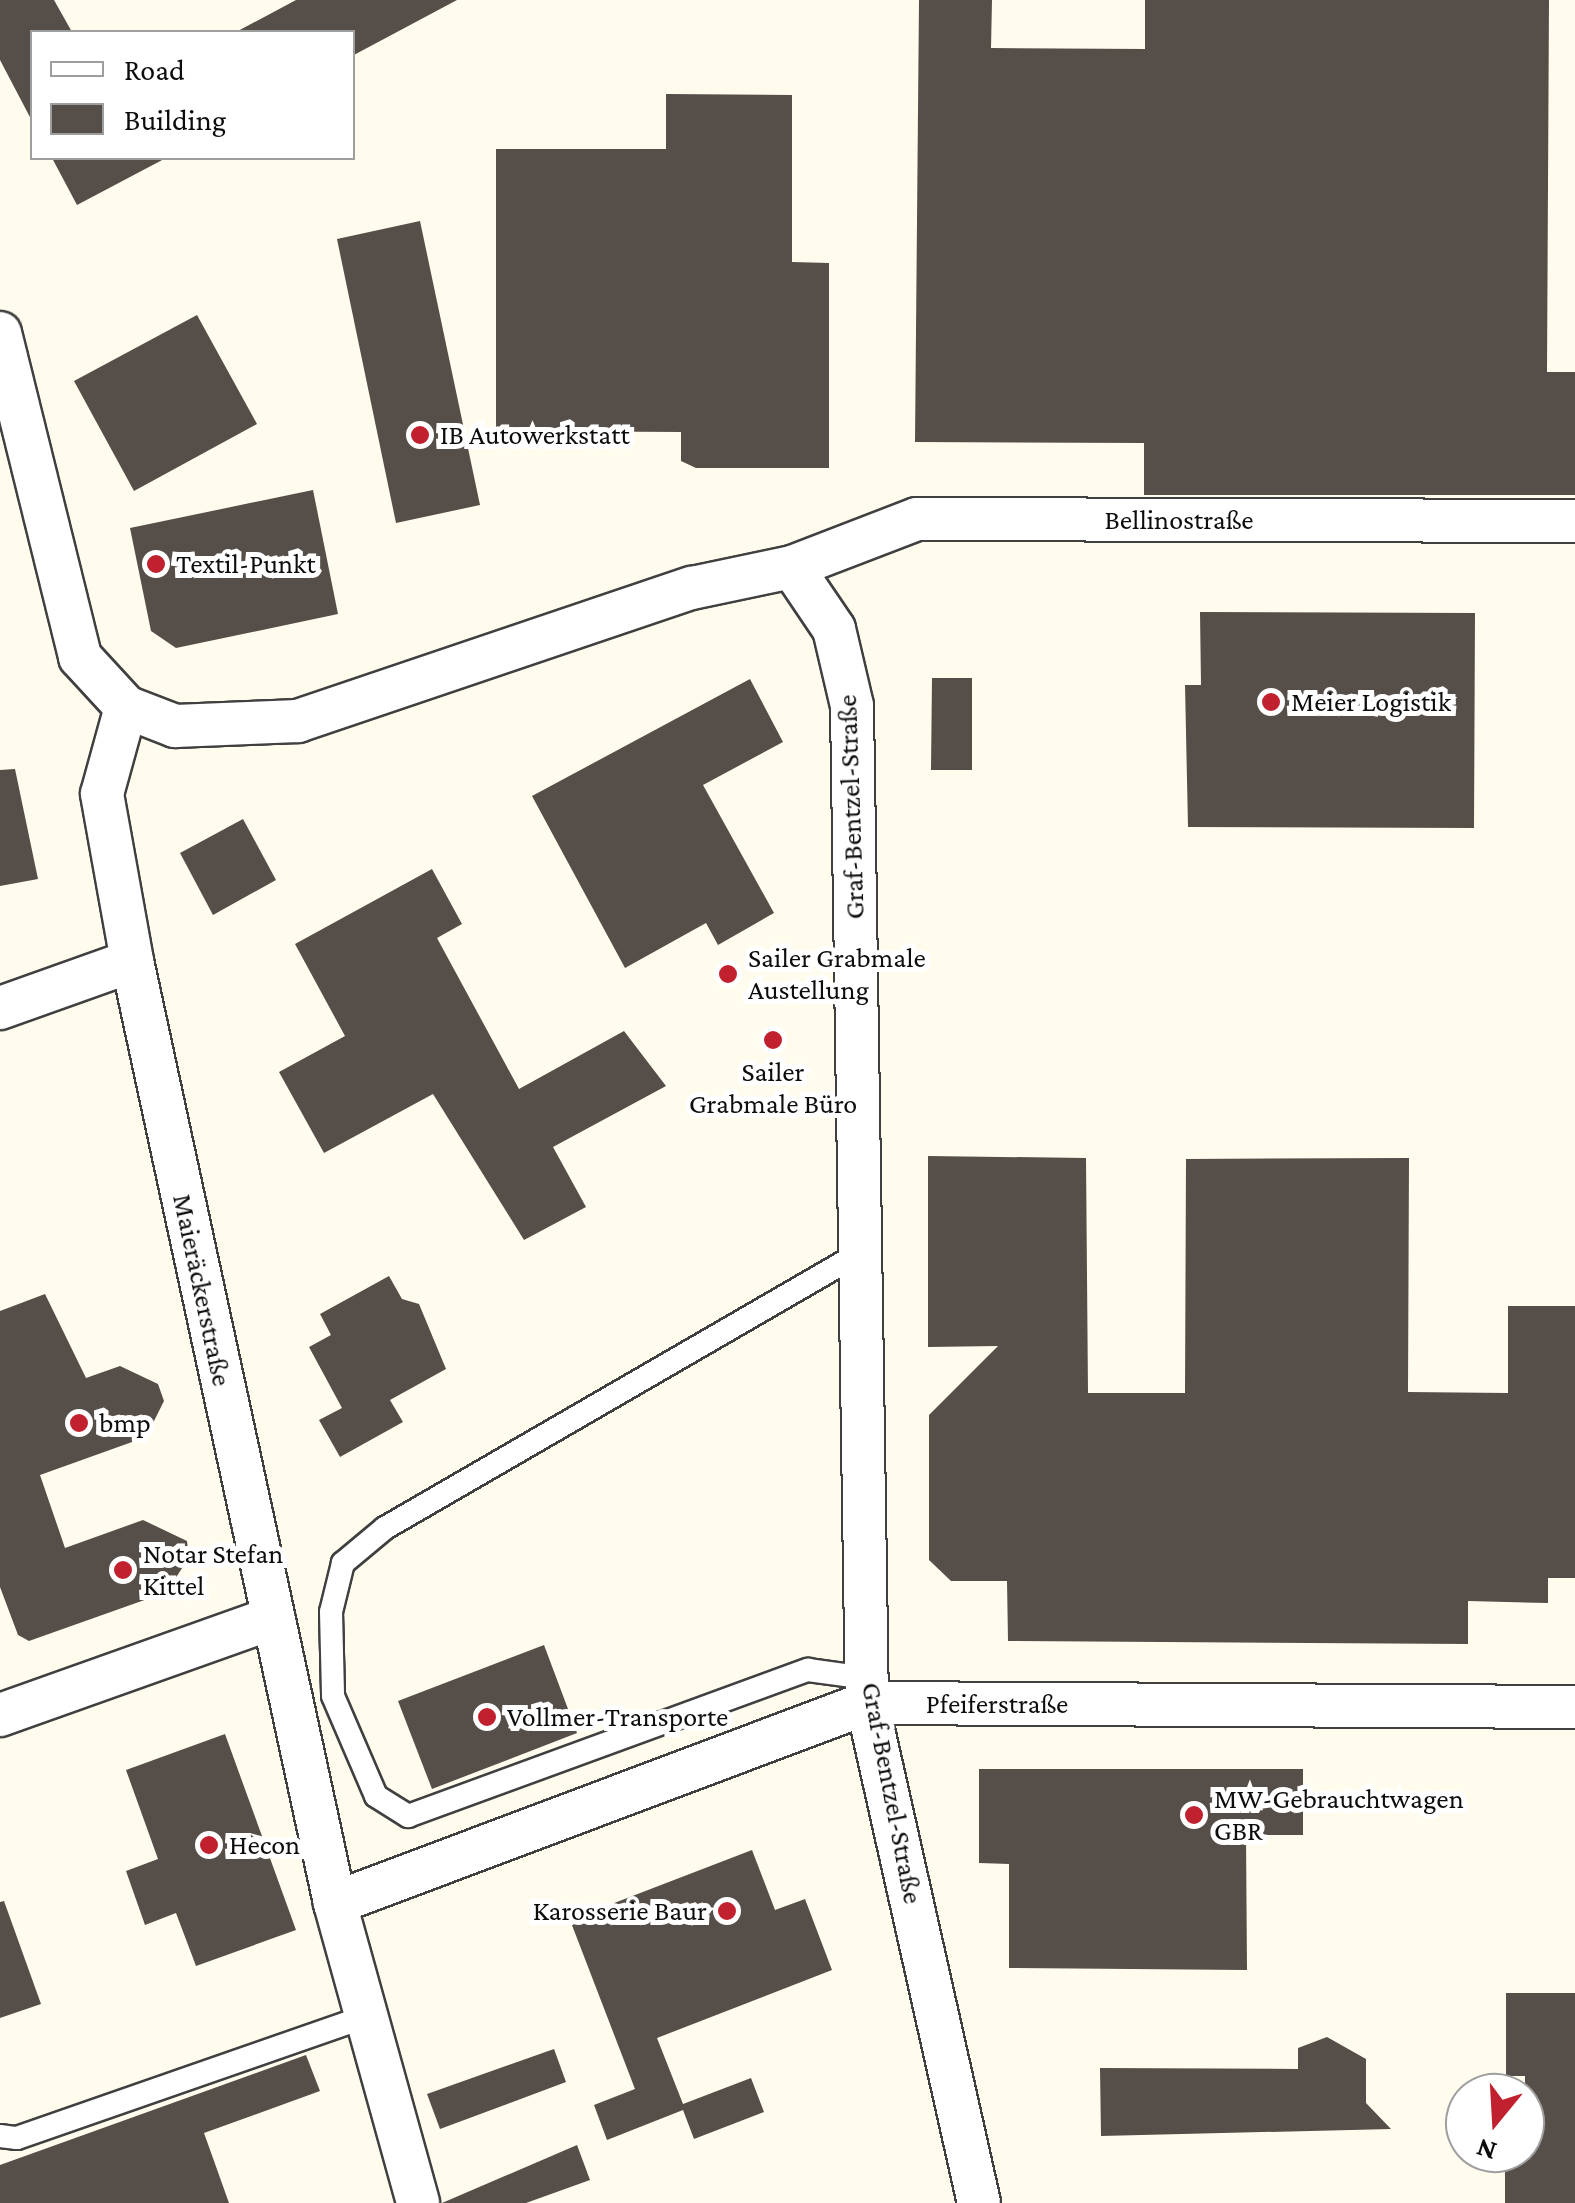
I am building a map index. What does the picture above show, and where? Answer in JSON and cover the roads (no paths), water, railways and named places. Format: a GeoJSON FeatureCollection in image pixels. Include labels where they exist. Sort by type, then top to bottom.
{"type":"FeatureCollection","features":[{"type":"Feature","properties":{"kind":"street"},"geometry":{"type":"LineString","coordinates":[[0,334],[80,657],[126,707],[176,726],[298,721],[692,588],[792,567]]}},
{"type":"Feature","properties":{"kind":"street","name":"Bellinostraße"},"geometry":{"type":"LineString","coordinates":[[792,567],[917,519],[1575,521]]}},
{"type":"Feature","properties":{"kind":"street","name":"Graf-Bentzel-Straße"},"geometry":{"type":"LineString","coordinates":[[792,567],[834,629],[852,706],[867,1690],[979,2203]]}},
{"type":"Feature","properties":{"kind":"street","name":"Maieräckerstraße"},"geometry":{"type":"LineString","coordinates":[[126,707],[102,794],[132,961],[335,1903],[418,2203]]}},
{"type":"Feature","properties":{"kind":"street"},"geometry":{"type":"LineString","coordinates":[[0,1008],[132,961]]}},
{"type":"Feature","properties":{"kind":"street"},"geometry":{"type":"LineString","coordinates":[[0,1715],[272,1618]]}},
{"type":"Feature","properties":{"kind":"street","name":"Pfeiferstraße"},"geometry":{"type":"LineString","coordinates":[[335,1903],[867,1690],[1575,1707]]}},
{"type":"Feature","properties":{"kind":"lane"},"geometry":{"type":"LineString","coordinates":[[860,1253],[385,1528],[343,1563],[331,1628],[332,1696],[376,1796],[408,1816],[808,1670],[867,1690]]}},
{"type":"Feature","properties":{"kind":"lane"},"geometry":{"type":"LineString","coordinates":[[0,2136],[18,2138],[366,2016]]}},
{"type":"Feature","properties":{"kind":"place","name":"IB Autowerkstatt"},"geometry":{"type":"Point","coordinates":[420,435]}},
{"type":"Feature","properties":{"kind":"place","name":"Textil-Punkt"},"geometry":{"type":"Point","coordinates":[156,564]}},
{"type":"Feature","properties":{"kind":"place","name":"Meier Logistik"},"geometry":{"type":"Point","coordinates":[1271,702]}},
{"type":"Feature","properties":{"kind":"place","name":"Sailer Grabmale Austellung"},"geometry":{"type":"Point","coordinates":[728,974]}},
{"type":"Feature","properties":{"kind":"place","name":"Sailer Grabmale Büro"},"geometry":{"type":"Point","coordinates":[773,1040]}},
{"type":"Feature","properties":{"kind":"place","name":"bmp"},"geometry":{"type":"Point","coordinates":[79,1423]}},
{"type":"Feature","properties":{"kind":"place","name":"Notar Stefan Kittel"},"geometry":{"type":"Point","coordinates":[123,1570]}},
{"type":"Feature","properties":{"kind":"place","name":"Vollmer-Transporte"},"geometry":{"type":"Point","coordinates":[487,1717]}},
{"type":"Feature","properties":{"kind":"place","name":"MW-Gebrauchtwagen GBR"},"geometry":{"type":"Point","coordinates":[1194,1815]}},
{"type":"Feature","properties":{"kind":"place","name":"Hecon"},"geometry":{"type":"Point","coordinates":[209,1845]}},
{"type":"Feature","properties":{"kind":"place","name":"Karosserie Baur"},"geometry":{"type":"Point","coordinates":[727,1911]}}]}
